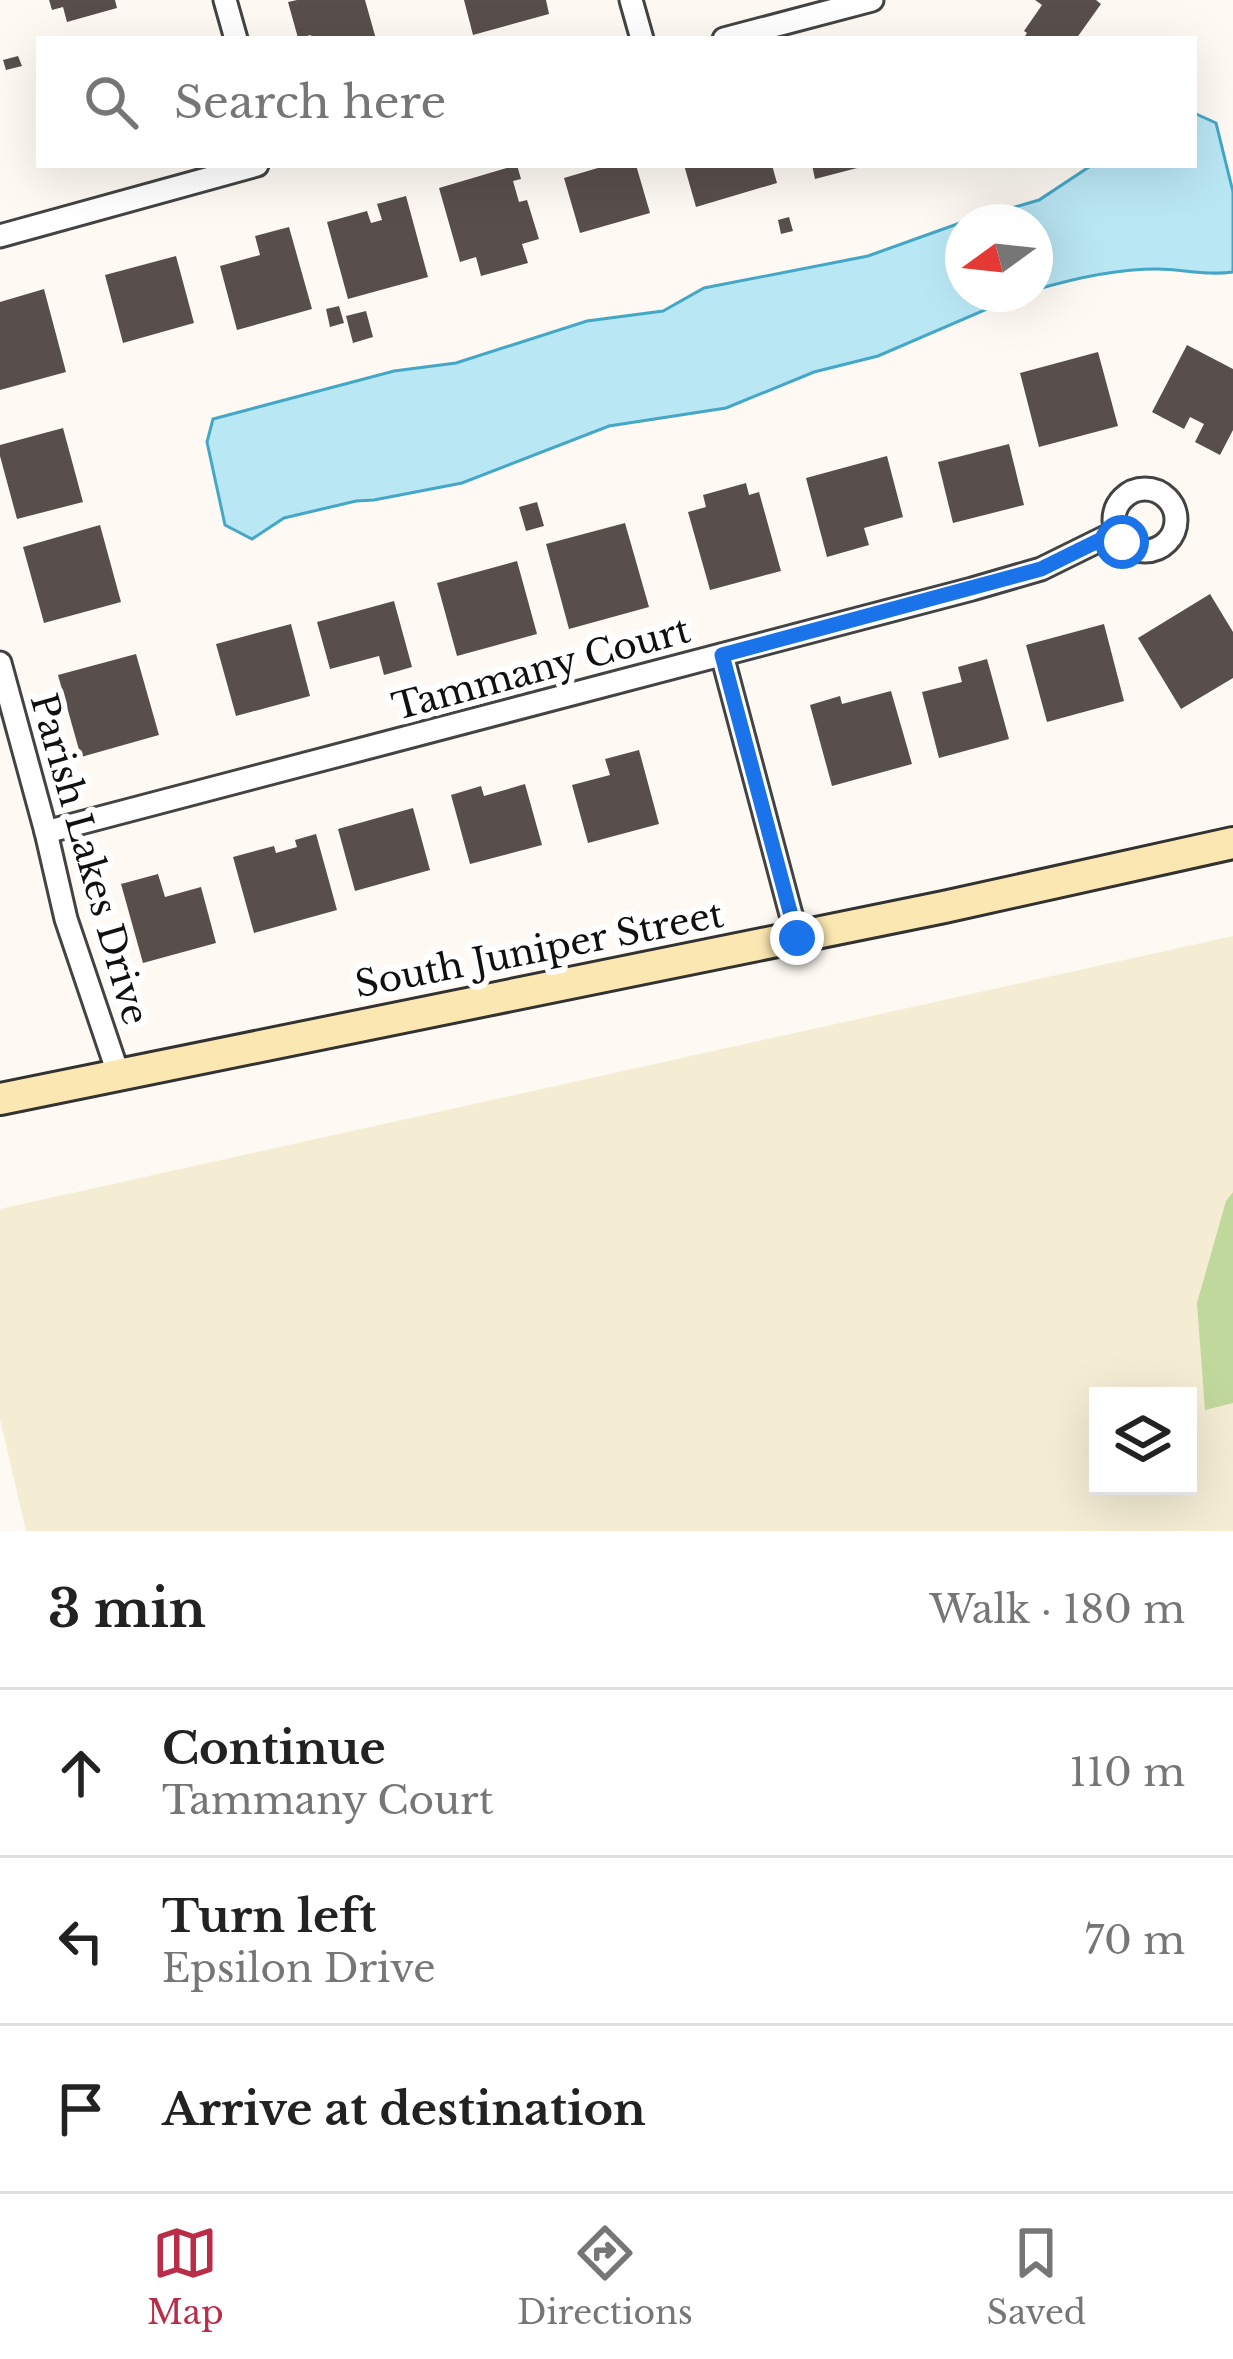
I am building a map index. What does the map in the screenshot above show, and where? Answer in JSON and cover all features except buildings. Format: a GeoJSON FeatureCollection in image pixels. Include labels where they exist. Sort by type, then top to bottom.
{"type":"FeatureCollection","features":[{"type":"Feature","properties":{"kind":"street"},"geometry":{"type":"LineString","coordinates":[[225,0],[235,36]]}},
{"type":"Feature","properties":{"kind":"street"},"geometry":{"type":"LineString","coordinates":[[632,0],[641,36]]}},
{"type":"Feature","properties":{"kind":"street"},"geometry":{"type":"LineString","coordinates":[[735,36],[872,0]]}},
{"type":"Feature","properties":{"kind":"street"},"geometry":{"type":"LineString","coordinates":[[0,236],[245,168]]}},
{"type":"Feature","properties":{"kind":"street","name":"Tammany Court"},"geometry":{"type":"LineString","coordinates":[[46,832],[1041,569],[1116,532]]}},
{"type":"Feature","properties":{"kind":"street"},"geometry":{"type":"LineString","coordinates":[[722,655],[797,938]]}},
{"type":"Feature","properties":{"kind":"street","name":"Parish Lakes Drive"},"geometry":{"type":"LineString","coordinates":[[0,663],[66,919],[118,1073]]}},
{"type":"Feature","properties":{"kind":"street","name":"South Juniper Street"},"geometry":{"type":"LineString","coordinates":[[0,1099],[797,938],[1233,843]]}},
{"type":"Feature","properties":{"kind":"shaded area"},"geometry":{"type":"Polygon","coordinates":[[[1233,936],[1233,1192],[1226,1201],[1205,1409],[1233,1403],[1233,1531],[26,1531],[0,1419],[0,1209],[1233,936]]]}},
{"type":"Feature","properties":{"kind":"green space"},"geometry":{"type":"Polygon","coordinates":[[[1233,1192],[1233,1403],[1205,1410],[1197,1303],[1226,1201],[1233,1192]]]}},
{"type":"Feature","properties":{"kind":"water"},"geometry":{"type":"Polygon","coordinates":[[[1197,114],[1216,123],[1233,192],[1233,272],[1126,271],[1053,285],[1053,204],[1025,204],[1087,168],[1197,168],[1197,114]]]}},
{"type":"Feature","properties":{"kind":"water"},"geometry":{"type":"Polygon","coordinates":[[[945,228],[945,312],[980,312],[878,356],[814,372],[726,408],[609,426],[462,483],[284,518],[252,539],[225,525],[207,442],[213,419],[394,371],[456,363],[587,321],[663,311],[704,288],[868,256],[945,228]]]}},
{"type":"Feature","properties":{"kind":"route"},"geometry":{"type":"LineString","coordinates":[[797,938],[722,655],[1041,569],[1116,532],[1122,542]]}}]}
